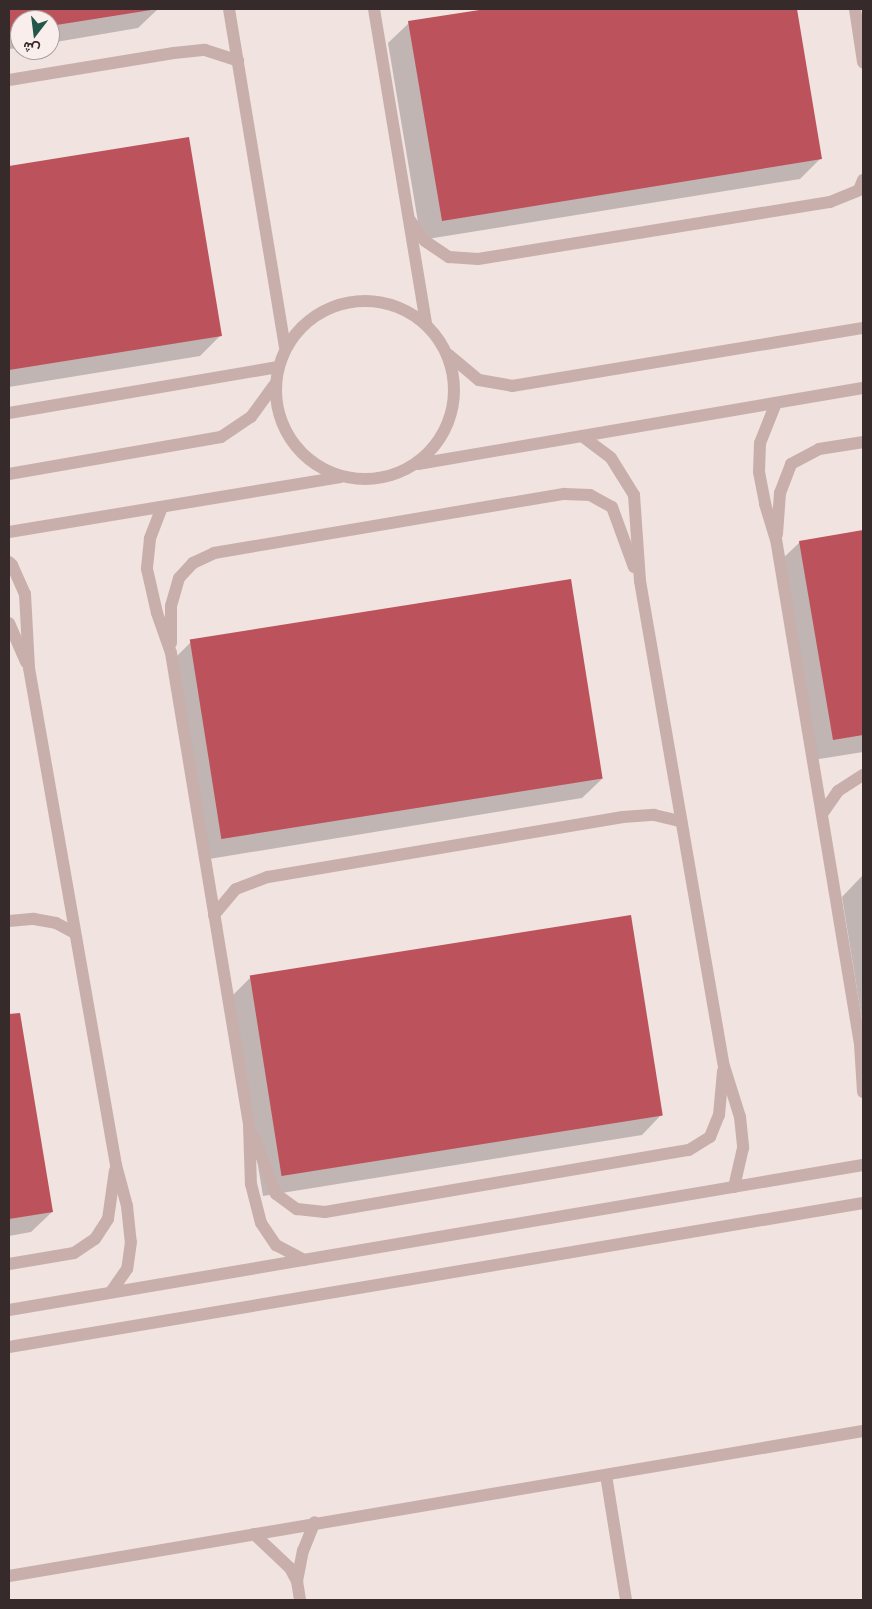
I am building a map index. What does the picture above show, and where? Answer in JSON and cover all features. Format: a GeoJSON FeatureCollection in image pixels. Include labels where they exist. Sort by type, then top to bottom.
{"type":"FeatureCollection","features":[{"type":"Feature","properties":{"kind":"street"},"geometry":{"type":"LineString","coordinates":[[229,9],[285,346]]}},
{"type":"Feature","properties":{"kind":"street"},"geometry":{"type":"LineString","coordinates":[[374,9],[426,323]]}},
{"type":"Feature","properties":{"kind":"street"},"geometry":{"type":"LineString","coordinates":[[855,9],[863,62]]}},
{"type":"Feature","properties":{"kind":"street"},"geometry":{"type":"LineString","coordinates":[[9,80],[174,53],[205,50],[238,61]]}},
{"type":"Feature","properties":{"kind":"street"},"geometry":{"type":"LineString","coordinates":[[409,219],[425,241],[449,257],[478,259],[830,202],[859,190],[863,180]]}},
{"type":"Feature","properties":{"kind":"street"},"geometry":{"type":"LineString","coordinates":[[340,478],[304,458],[281,425],[274,385],[285,346],[312,316],[350,301],[390,303],[426,323],[449,355],[479,380],[512,386],[552,382],[863,328]]}},
{"type":"Feature","properties":{"kind":"street"},"geometry":{"type":"LineString","coordinates":[[418,464],[445,434],[456,395],[449,355]]}},
{"type":"Feature","properties":{"kind":"street"},"geometry":{"type":"LineString","coordinates":[[9,413],[278,367]]}},
{"type":"Feature","properties":{"kind":"street"},"geometry":{"type":"LineString","coordinates":[[9,474],[221,437],[251,417],[274,385]]}},
{"type":"Feature","properties":{"kind":"street"},"geometry":{"type":"LineString","coordinates":[[9,532],[340,478],[381,480],[418,464],[863,388]]}},
{"type":"Feature","properties":{"kind":"street"},"geometry":{"type":"LineString","coordinates":[[776,403],[760,443],[759,472],[765,504],[776,539],[862,1046],[863,1092]]}},
{"type":"Feature","properties":{"kind":"street"},"geometry":{"type":"LineString","coordinates":[[582,436],[611,458],[634,495],[640,581],[724,1066],[740,1117],[743,1148],[734,1187]]}},
{"type":"Feature","properties":{"kind":"street"},"geometry":{"type":"LineString","coordinates":[[776,539],[780,493],[791,464],[819,449],[863,442]]}},
{"type":"Feature","properties":{"kind":"street"},"geometry":{"type":"LineString","coordinates":[[171,653],[172,606],[179,578],[193,563],[214,553],[564,494],[590,495],[612,507],[640,581]]}},
{"type":"Feature","properties":{"kind":"street"},"geometry":{"type":"LineString","coordinates":[[162,507],[150,539],[147,569],[157,612],[171,653],[249,1125],[251,1184],[261,1223],[276,1245],[304,1260]]}},
{"type":"Feature","properties":{"kind":"street"},"geometry":{"type":"LineString","coordinates":[[9,562],[25,594],[29,668],[116,1165],[127,1206],[131,1242],[126,1268],[111,1292]]}},
{"type":"Feature","properties":{"kind":"street"},"geometry":{"type":"LineString","coordinates":[[9,623],[29,668]]}},
{"type":"Feature","properties":{"kind":"street"},"geometry":{"type":"LineString","coordinates":[[822,814],[838,791],[863,775]]}},
{"type":"Feature","properties":{"kind":"street"},"geometry":{"type":"LineString","coordinates":[[214,915],[236,889],[268,877],[623,817],[654,815],[681,821]]}},
{"type":"Feature","properties":{"kind":"street"},"geometry":{"type":"LineString","coordinates":[[9,921],[34,919],[56,923],[75,933]]}},
{"type":"Feature","properties":{"kind":"street"},"geometry":{"type":"LineString","coordinates":[[249,1125],[276,1194],[297,1209],[325,1212],[689,1150],[710,1137],[719,1115],[724,1066]]}},
{"type":"Feature","properties":{"kind":"street"},"geometry":{"type":"LineString","coordinates":[[9,1264],[74,1252],[96,1239],[108,1219],[116,1165]]}},
{"type":"Feature","properties":{"kind":"street"},"geometry":{"type":"LineString","coordinates":[[9,1310],[863,1165]]}},
{"type":"Feature","properties":{"kind":"street"},"geometry":{"type":"LineString","coordinates":[[9,1347],[863,1203]]}},
{"type":"Feature","properties":{"kind":"street"},"geometry":{"type":"LineString","coordinates":[[9,1576],[315,1522],[606,1476],[863,1432]]}},
{"type":"Feature","properties":{"kind":"street"},"geometry":{"type":"LineString","coordinates":[[606,1476],[626,1600]]}},
{"type":"Feature","properties":{"kind":"street"},"geometry":{"type":"LineString","coordinates":[[297,1581],[303,1551],[315,1522]]}},
{"type":"Feature","properties":{"kind":"street"},"geometry":{"type":"LineString","coordinates":[[254,1534],[290,1568],[297,1581],[300,1600]]}},
{"type":"Feature","properties":{"kind":"building"},"geometry":{"type":"Polygon","coordinates":[[[9,9],[151,9],[60,24],[60,10],[10,10],[9,33],[9,9]]]}},
{"type":"Feature","properties":{"kind":"building"},"geometry":{"type":"Polygon","coordinates":[[[486,9],[797,9],[822,159],[442,221],[408,21],[486,9]]]}},
{"type":"Feature","properties":{"kind":"building"},"geometry":{"type":"Polygon","coordinates":[[[189,137],[222,336],[9,370],[9,166],[189,137]]]}},
{"type":"Feature","properties":{"kind":"building"},"geometry":{"type":"Polygon","coordinates":[[[863,530],[863,735],[833,740],[799,541],[863,530]]]}},
{"type":"Feature","properties":{"kind":"building"},"geometry":{"type":"Polygon","coordinates":[[[571,579],[603,779],[221,839],[190,639],[571,579]]]}},
{"type":"Feature","properties":{"kind":"building"},"geometry":{"type":"Polygon","coordinates":[[[631,915],[663,1116],[282,1176],[250,975],[631,915]]]}},
{"type":"Feature","properties":{"kind":"building"},"geometry":{"type":"Polygon","coordinates":[[[20,1013],[53,1212],[9,1219],[9,1014],[20,1013]]]}}]}
